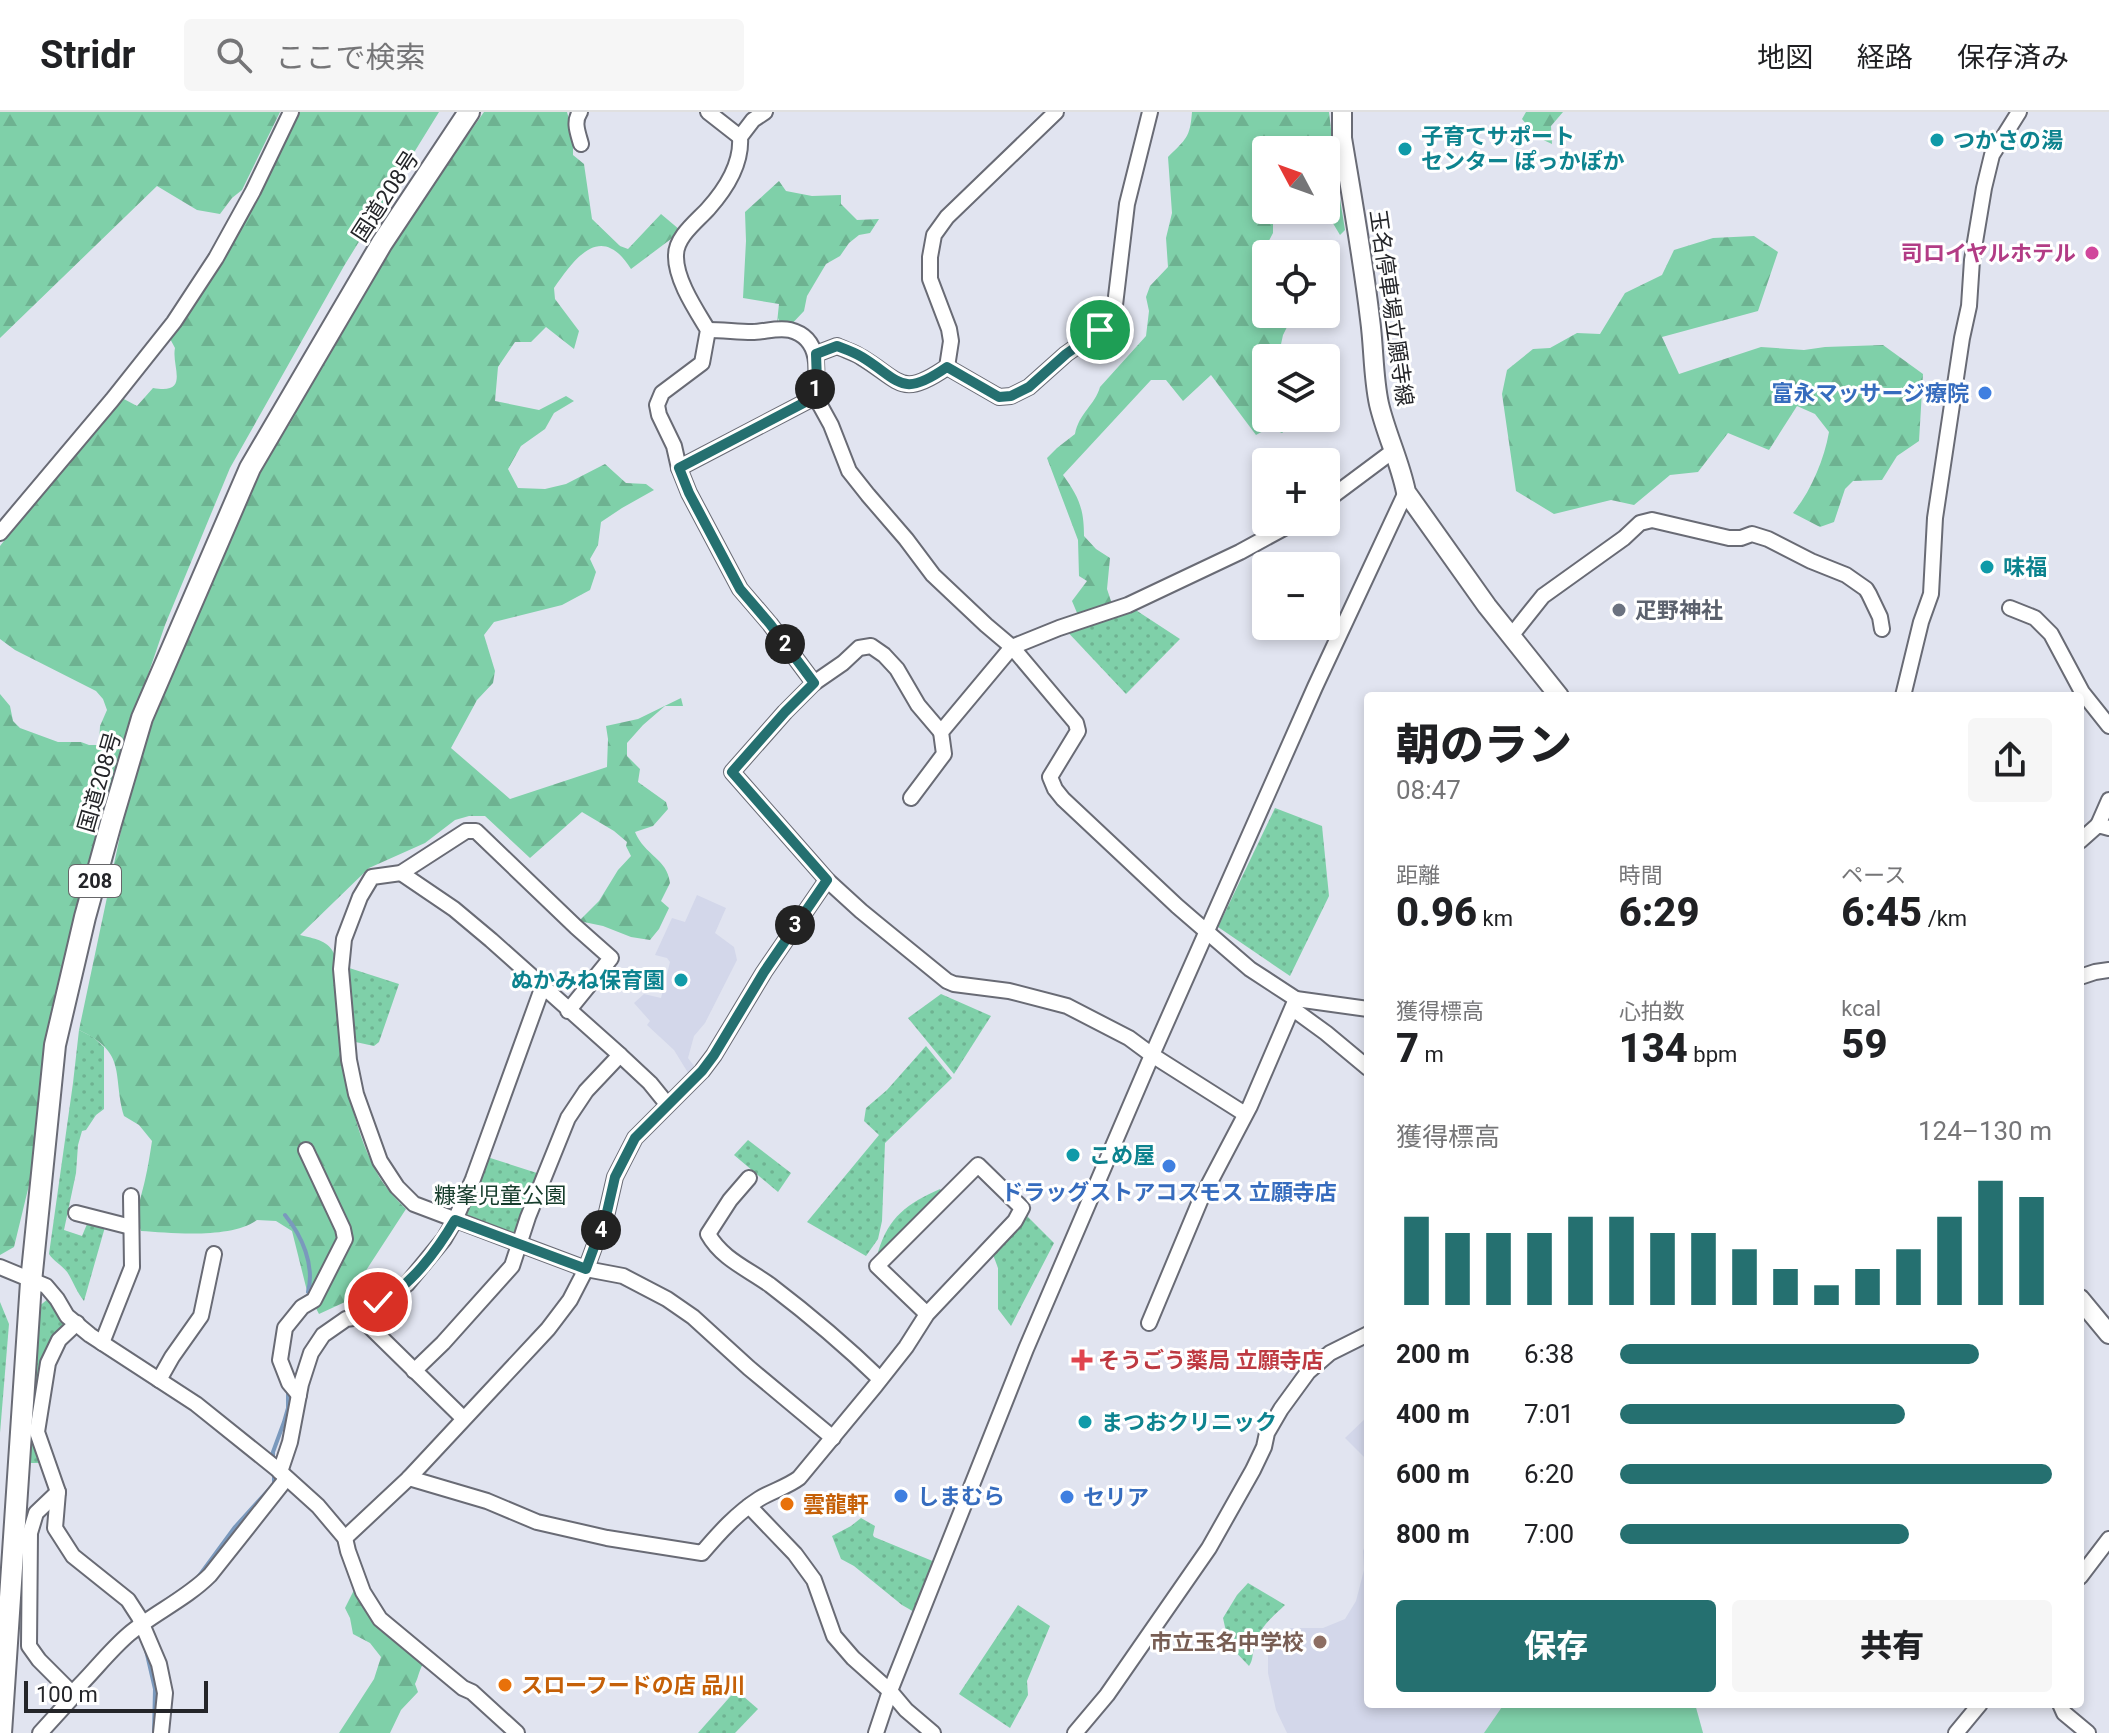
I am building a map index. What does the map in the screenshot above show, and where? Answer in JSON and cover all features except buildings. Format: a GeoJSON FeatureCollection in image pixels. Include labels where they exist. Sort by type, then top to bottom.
{"type":"FeatureCollection","features":[{"type":"Feature","properties":{"kind":"highway","name":"国道208号"},"geometry":{"type":"LineString","coordinates":[[1,1733],[31,1282],[55,1045],[85,917],[142,718],[250,468],[382,243],[469,112]]}},
{"type":"Feature","properties":{"kind":"main road","name":"玉名停車場立願寺線"},"geometry":{"type":"LineString","coordinates":[[1342,112],[1342,138],[1371,321],[1374,378],[1406,492],[1487,606],[1556,692]]}},
{"type":"Feature","properties":{"kind":"main road"},"geometry":{"type":"LineString","coordinates":[[2084,1304],[2109,1334]]}},
{"type":"Feature","properties":{"kind":"street"},"geometry":{"type":"LineString","coordinates":[[0,533],[174,322],[216,258],[291,112]]}},
{"type":"Feature","properties":{"kind":"street"},"geometry":{"type":"LineString","coordinates":[[580,112],[576,125],[581,144]]}},
{"type":"Feature","properties":{"kind":"street"},"geometry":{"type":"LineString","coordinates":[[708,112],[740,137]]}},
{"type":"Feature","properties":{"kind":"street"},"geometry":{"type":"LineString","coordinates":[[765,112],[753,120],[740,137],[741,150],[727,186],[687,230],[675,253],[687,294],[708,330],[702,363],[662,393],[657,405],[689,493],[740,589],[814,683]]}},
{"type":"Feature","properties":{"kind":"street"},"geometry":{"type":"LineString","coordinates":[[816,354],[837,346],[859,355],[902,384],[923,382],[947,367],[951,341],[949,329],[930,279],[934,235],[947,217],[1056,112]]}},
{"type":"Feature","properties":{"kind":"street"},"geometry":{"type":"LineString","coordinates":[[947,367],[999,397],[1011,396],[1029,387],[1066,354],[1100,330],[1111,317],[1127,204],[1150,112]]}},
{"type":"Feature","properties":{"kind":"street"},"geometry":{"type":"LineString","coordinates":[[1904,692],[1931,594],[1935,518],[1969,306],[1972,260],[1984,188],[1992,155],[2019,112]]}},
{"type":"Feature","properties":{"kind":"street"},"geometry":{"type":"LineString","coordinates":[[679,468],[813,398],[817,381],[816,354],[809,341],[787,329],[755,332],[708,330]]}},
{"type":"Feature","properties":{"kind":"street"},"geometry":{"type":"LineString","coordinates":[[813,398],[831,425],[849,471],[868,495],[933,575],[1012,647],[1076,723],[1078,731],[1050,777],[1055,789],[1206,932],[1364,1065]]}},
{"type":"Feature","properties":{"kind":"street"},"geometry":{"type":"LineString","coordinates":[[1340,491],[1393,451]]}},
{"type":"Feature","properties":{"kind":"street"},"geometry":{"type":"LineString","coordinates":[[876,1733],[1026,1349],[1206,932],[1406,492]]}},
{"type":"Feature","properties":{"kind":"street"},"geometry":{"type":"LineString","coordinates":[[1511,636],[1543,596],[1640,523],[1652,520],[1729,538],[1752,534],[1846,575],[1866,589],[1880,617],[1882,629]]}},
{"type":"Feature","properties":{"kind":"street"},"geometry":{"type":"LineString","coordinates":[[941,732],[1012,647],[1128,605],[1269,536]]}},
{"type":"Feature","properties":{"kind":"street"},"geometry":{"type":"LineString","coordinates":[[2010,608],[2035,618],[2051,634],[2082,692]]}},
{"type":"Feature","properties":{"kind":"street"},"geometry":{"type":"LineString","coordinates":[[911,798],[944,754],[941,732],[918,705],[897,669],[871,646],[859,648],[814,683],[732,772],[827,880],[947,981],[1009,991],[1067,1006],[1129,1038],[1245,1114]]}},
{"type":"Feature","properties":{"kind":"street"},"geometry":{"type":"LineString","coordinates":[[2084,695],[2109,726]]}},
{"type":"Feature","properties":{"kind":"street"},"geometry":{"type":"LineString","coordinates":[[2084,838],[2104,826],[2109,800]]}},
{"type":"Feature","properties":{"kind":"street"},"geometry":{"type":"LineString","coordinates":[[568,1011],[611,958],[476,831],[466,831],[401,873],[372,877],[360,897],[344,939],[341,969],[349,1060],[356,1094],[380,1161],[397,1187],[414,1204],[586,1269],[623,1276],[667,1299],[693,1317],[833,1438]]}},
{"type":"Feature","properties":{"kind":"street"},"geometry":{"type":"LineString","coordinates":[[401,873],[454,909],[543,986],[650,1083],[667,1104]]}},
{"type":"Feature","properties":{"kind":"street"},"geometry":{"type":"LineString","coordinates":[[345,1538],[409,1478],[548,1329],[570,1300],[586,1269],[607,1212],[615,1177],[635,1138],[714,1055],[764,972],[827,880]]}},
{"type":"Feature","properties":{"kind":"street"},"geometry":{"type":"LineString","coordinates":[[2084,976],[2109,970]]}},
{"type":"Feature","properties":{"kind":"street"},"geometry":{"type":"LineString","coordinates":[[40,1733],[71,1699],[72,1693],[130,1633],[197,1588],[210,1575],[281,1473],[311,1353],[323,1335],[346,1319],[360,1317],[378,1302],[392,1296],[407,1284],[444,1239],[455,1220],[490,1134],[543,986]]}},
{"type":"Feature","properties":{"kind":"street"},"geometry":{"type":"LineString","coordinates":[[1294,1004],[1364,1009]]}},
{"type":"Feature","properties":{"kind":"street"},"geometry":{"type":"LineString","coordinates":[[1149,1323],[1200,1201],[1245,1114],[1294,1004]]}},
{"type":"Feature","properties":{"kind":"street"},"geometry":{"type":"LineString","coordinates":[[414,1371],[512,1266],[568,1118],[602,1072],[620,1055]]}},
{"type":"Feature","properties":{"kind":"street"},"geometry":{"type":"LineString","coordinates":[[299,1395],[289,1383],[280,1360],[285,1328],[302,1307],[314,1300],[345,1239],[306,1150]]}},
{"type":"Feature","properties":{"kind":"street"},"geometry":{"type":"LineString","coordinates":[[409,1478],[487,1501],[537,1522],[607,1538],[702,1553],[749,1506],[799,1478],[906,1347],[927,1314],[1015,1221],[1022,1208],[978,1165],[877,1266],[927,1314]]}},
{"type":"Feature","properties":{"kind":"street"},"geometry":{"type":"LineString","coordinates":[[749,1178],[708,1234],[713,1243],[724,1255],[771,1286],[880,1379]]}},
{"type":"Feature","properties":{"kind":"street"},"geometry":{"type":"LineString","coordinates":[[102,1343],[132,1267],[131,1196]]}},
{"type":"Feature","properties":{"kind":"street"},"geometry":{"type":"LineString","coordinates":[[76,1213],[131,1227]]}},
{"type":"Feature","properties":{"kind":"street"},"geometry":{"type":"LineString","coordinates":[[159,1380],[201,1316],[214,1254]]}},
{"type":"Feature","properties":{"kind":"street"},"geometry":{"type":"LineString","coordinates":[[0,1267],[46,1286],[67,1316],[102,1343],[196,1404],[318,1506],[345,1538],[363,1592],[380,1619],[463,1688],[472,1692],[517,1733]]}},
{"type":"Feature","properties":{"kind":"street"},"geometry":{"type":"LineString","coordinates":[[360,1317],[463,1418]]}},
{"type":"Feature","properties":{"kind":"street"},"geometry":{"type":"LineString","coordinates":[[77,1323],[59,1340],[48,1363],[37,1432],[58,1492],[55,1528],[73,1556],[128,1600],[139,1617],[159,1664],[165,1693],[161,1733]]}},
{"type":"Feature","properties":{"kind":"street"},"geometry":{"type":"LineString","coordinates":[[1075,1733],[1107,1695],[1209,1548],[1253,1470],[1267,1433],[1290,1396],[1308,1372],[1330,1353],[1364,1336]]}},
{"type":"Feature","properties":{"kind":"street"},"geometry":{"type":"LineString","coordinates":[[58,1492],[36,1513],[30,1533],[29,1646],[72,1693]]}},
{"type":"Feature","properties":{"kind":"street"},"geometry":{"type":"LineString","coordinates":[[749,1506],[795,1554],[814,1580],[834,1636],[906,1710],[933,1733]]}},
{"type":"Feature","properties":{"kind":"street"},"geometry":{"type":"LineString","coordinates":[[2084,1572],[2109,1539]]}},
{"type":"Feature","properties":{"kind":"street"},"geometry":{"type":"LineString","coordinates":[[1956,1733],[1977,1708]]}},
{"type":"Feature","properties":{"kind":"street"},"geometry":{"type":"LineString","coordinates":[[2062,1708],[2085,1732]]}},
{"type":"Feature","properties":{"kind":"shaded area"},"geometry":{"type":"Polygon","coordinates":[[[697,895],[726,908],[715,933],[734,947],[737,960],[705,1023],[694,1036],[688,1058],[700,1068],[690,1076],[674,1050],[647,1025],[650,1021],[634,1003],[644,994],[661,998],[670,962],[655,955],[672,918],[685,922],[697,895]]]}},
{"type":"Feature","properties":{"kind":"shaded area"},"geometry":{"type":"Polygon","coordinates":[[[1364,1420],[1364,1457],[1345,1438],[1364,1420]]]}},
{"type":"Feature","properties":{"kind":"shaded area","name":"市立玉名中学校"},"geometry":{"type":"Polygon","coordinates":[[[1364,1570],[1364,1708],[1696,1708],[1703,1733],[1287,1733],[1276,1710],[1268,1673],[1268,1649],[1276,1635],[1289,1628],[1323,1628],[1345,1619],[1356,1601],[1364,1570]]]}},
{"type":"Feature","properties":{"kind":"green space"},"geometry":{"type":"Polygon","coordinates":[[[0,112],[280,112],[242,190],[220,214],[197,210],[157,186],[0,338],[0,112]]]}},
{"type":"Feature","properties":{"kind":"green space"},"geometry":{"type":"Polygon","coordinates":[[[296,112],[439,112],[344,266],[230,468],[165,625],[105,801],[49,1044],[29,1185],[14,1247],[0,1255],[0,694],[10,706],[13,721],[20,728],[58,742],[99,745],[100,726],[107,710],[96,691],[15,650],[0,639],[0,546],[115,399],[122,398],[137,406],[153,388],[165,389],[176,383],[175,348],[168,335],[228,251],[296,112]]]}},
{"type":"Feature","properties":{"kind":"green space"},"geometry":{"type":"Polygon","coordinates":[[[484,112],[567,112],[573,134],[573,155],[584,164],[592,219],[620,246],[628,249],[661,214],[680,230],[631,269],[620,255],[609,248],[599,246],[589,249],[554,288],[555,299],[579,331],[574,349],[546,327],[531,342],[515,342],[498,367],[495,401],[539,410],[566,396],[574,401],[554,413],[545,429],[521,446],[508,469],[518,488],[545,489],[566,484],[605,464],[626,483],[646,484],[654,490],[601,522],[598,545],[590,559],[596,572],[590,590],[562,605],[494,622],[484,635],[495,671],[493,683],[477,700],[451,748],[510,799],[607,767],[606,726],[638,719],[681,698],[683,706],[665,706],[627,743],[627,756],[640,769],[638,782],[666,802],[668,809],[653,826],[635,832],[644,847],[665,868],[670,883],[661,901],[669,908],[650,940],[579,921],[599,901],[618,870],[631,856],[627,842],[582,812],[530,858],[485,816],[469,816],[455,820],[425,843],[369,868],[300,935],[325,943],[335,956],[341,1041],[355,1118],[379,1176],[406,1209],[365,1272],[383,1287],[319,1314],[307,1291],[292,1231],[276,1221],[257,1220],[246,1226],[217,1232],[141,1231],[139,1206],[152,1141],[139,1125],[124,1116],[112,1056],[95,1039],[79,1030],[129,793],[157,710],[226,543],[256,480],[314,374],[412,214],[484,112]]]}},
{"type":"Feature","properties":{"kind":"green space"},"geometry":{"type":"Polygon","coordinates":[[[1192,112],[1329,112],[1332,136],[1252,136],[1252,224],[1273,224],[1273,233],[1269,240],[1252,240],[1252,328],[1286,328],[1281,344],[1252,344],[1252,430],[1211,375],[1183,401],[1166,380],[1151,380],[1063,475],[1080,504],[1084,536],[1110,558],[1107,589],[1114,610],[1080,620],[1072,601],[1087,581],[1079,576],[1078,540],[1047,458],[1075,434],[1100,387],[1146,336],[1149,311],[1146,297],[1150,286],[1168,267],[1166,238],[1172,213],[1168,157],[1186,138],[1192,112]]]}},
{"type":"Feature","properties":{"kind":"green space"},"geometry":{"type":"Polygon","coordinates":[[[1526,112],[1563,112],[1551,126],[1552,144],[1537,137],[1522,119],[1526,112]]]}},
{"type":"Feature","properties":{"kind":"green space"},"geometry":{"type":"Polygon","coordinates":[[[779,181],[786,191],[812,196],[841,195],[841,204],[857,220],[879,219],[870,233],[859,235],[840,256],[826,264],[807,296],[804,311],[787,329],[779,328],[779,318],[777,323],[779,304],[743,298],[745,212],[779,181]]]}},
{"type":"Feature","properties":{"kind":"green space"},"geometry":{"type":"Polygon","coordinates":[[[1340,199],[1345,230],[1340,235],[1333,224],[1340,224],[1340,199]]]}},
{"type":"Feature","properties":{"kind":"green space"},"geometry":{"type":"Polygon","coordinates":[[[1754,236],[1778,252],[1758,311],[1662,337],[1679,374],[1761,347],[1804,350],[1883,345],[1923,374],[1919,441],[1897,456],[1882,480],[1853,481],[1845,489],[1834,522],[1820,527],[1793,513],[1816,475],[1829,432],[1815,414],[1797,406],[1769,450],[1728,433],[1698,472],[1670,475],[1634,505],[1611,500],[1554,514],[1516,491],[1502,394],[1507,370],[1533,349],[1550,348],[1577,333],[1600,334],[1625,293],[1662,275],[1674,250],[1713,238],[1754,236]]]}},
{"type":"Feature","properties":{"kind":"green space"},"geometry":{"type":"Polygon","coordinates":[[[1128,605],[1180,639],[1126,694],[1063,627],[1128,605]]]}},
{"type":"Feature","properties":{"kind":"green space"},"geometry":{"type":"Polygon","coordinates":[[[1275,808],[1322,826],[1329,896],[1290,976],[1218,927],[1275,808]]]}},
{"type":"Feature","properties":{"kind":"green space"},"geometry":{"type":"Polygon","coordinates":[[[343,966],[399,984],[379,1042],[374,1046],[351,1041],[343,966]]]}},
{"type":"Feature","properties":{"kind":"green space"},"geometry":{"type":"Polygon","coordinates":[[[941,994],[991,1016],[954,1074],[908,1018],[941,994]]]}},
{"type":"Feature","properties":{"kind":"green space"},"geometry":{"type":"Polygon","coordinates":[[[79,1030],[104,1047],[104,1109],[82,1131],[64,1230],[82,1236],[90,1217],[105,1227],[84,1301],[67,1272],[49,1254],[79,1030]]]}},
{"type":"Feature","properties":{"kind":"green space"},"geometry":{"type":"Polygon","coordinates":[[[926,1046],[952,1078],[885,1143],[882,1221],[878,1239],[866,1256],[807,1222],[879,1135],[864,1121],[866,1108],[887,1090],[926,1046]]]}},
{"type":"Feature","properties":{"kind":"green space"},"geometry":{"type":"Polygon","coordinates":[[[748,1140],[791,1173],[778,1192],[734,1155],[748,1140]]]}},
{"type":"Feature","properties":{"kind":"green space","name":"糠峯児童公園"},"geometry":{"type":"Polygon","coordinates":[[[484,1156],[540,1174],[517,1234],[461,1220],[484,1156]]]}},
{"type":"Feature","properties":{"kind":"green space"},"geometry":{"type":"Polygon","coordinates":[[[940,1189],[943,1193],[881,1255],[878,1252],[882,1240],[894,1220],[909,1206],[940,1189]]]}},
{"type":"Feature","properties":{"kind":"green space"},"geometry":{"type":"Polygon","coordinates":[[[1025,1214],[1054,1243],[1011,1326],[998,1309],[998,1268],[992,1252],[1025,1214]]]}},
{"type":"Feature","properties":{"kind":"green space"},"geometry":{"type":"Polygon","coordinates":[[[48,1299],[72,1330],[44,1362],[39,1375],[30,1428],[44,1463],[23,1463],[38,1307],[48,1299]]]}},
{"type":"Feature","properties":{"kind":"green space"},"geometry":{"type":"Polygon","coordinates":[[[0,1302],[9,1324],[0,1433],[0,1302]]]}},
{"type":"Feature","properties":{"kind":"green space"},"geometry":{"type":"Polygon","coordinates":[[[861,1518],[875,1526],[874,1537],[935,1562],[916,1613],[841,1559],[832,1536],[861,1518]]]}},
{"type":"Feature","properties":{"kind":"green space"},"geometry":{"type":"Polygon","coordinates":[[[1248,1583],[1285,1605],[1262,1629],[1249,1666],[1229,1645],[1223,1618],[1248,1583]]]}},
{"type":"Feature","properties":{"kind":"green space"},"geometry":{"type":"Polygon","coordinates":[[[354,1590],[373,1619],[425,1661],[415,1684],[418,1692],[401,1710],[390,1733],[339,1733],[374,1679],[381,1657],[370,1643],[353,1634],[345,1608],[354,1590]]]}},
{"type":"Feature","properties":{"kind":"green space"},"geometry":{"type":"Polygon","coordinates":[[[1018,1605],[1050,1626],[1027,1681],[1028,1695],[1010,1728],[959,1694],[1018,1605]]]}},
{"type":"Feature","properties":{"kind":"green space"},"geometry":{"type":"Polygon","coordinates":[[[736,1690],[758,1709],[735,1733],[698,1733],[736,1690]]]}},
{"type":"Feature","properties":{"kind":"green space"},"geometry":{"type":"Polygon","coordinates":[[[1501,1708],[1696,1708],[1703,1733],[1484,1733],[1501,1708]]]}},
{"type":"Feature","properties":{"kind":"waterway"},"geometry":{"type":"LineString","coordinates":[[285,1215],[306,1251],[310,1272],[308,1292]]}},
{"type":"Feature","properties":{"kind":"waterway"},"geometry":{"type":"LineString","coordinates":[[273,1459],[288,1408],[288,1390]]}},
{"type":"Feature","properties":{"kind":"waterway"},"geometry":{"type":"LineString","coordinates":[[199,1576],[235,1527],[274,1484],[274,1472]]}},
{"type":"Feature","properties":{"kind":"waterway"},"geometry":{"type":"LineString","coordinates":[[164,1602],[193,1582]]}},
{"type":"Feature","properties":{"kind":"waterway"},"geometry":{"type":"LineString","coordinates":[[146,1650],[155,1689],[154,1733]]}},
{"type":"Feature","properties":{"kind":"place","name":"つかさの湯"},"geometry":{"type":"Point","coordinates":[1937,140]}},
{"type":"Feature","properties":{"kind":"place","name":"子育てサポート センター ぽっかぽか"},"geometry":{"type":"Point","coordinates":[1405,149]}},
{"type":"Feature","properties":{"kind":"place","name":"司ロイヤルホテル"},"geometry":{"type":"Point","coordinates":[2092,253]}},
{"type":"Feature","properties":{"kind":"place","name":"富永マッサージ療院"},"geometry":{"type":"Point","coordinates":[1985,393]}},
{"type":"Feature","properties":{"kind":"place","name":"味福"},"geometry":{"type":"Point","coordinates":[1987,567]}},
{"type":"Feature","properties":{"kind":"place","name":"疋野神社"},"geometry":{"type":"Point","coordinates":[1619,610]}},
{"type":"Feature","properties":{"kind":"place","name":"ぬかみね保育園"},"geometry":{"type":"Point","coordinates":[681,980]}},
{"type":"Feature","properties":{"kind":"place","name":"こめ屋"},"geometry":{"type":"Point","coordinates":[1073,1155]}},
{"type":"Feature","properties":{"kind":"place","name":"ドラッグストアコスモス 立願寺店"},"geometry":{"type":"Point","coordinates":[1169,1166]}},
{"type":"Feature","properties":{"kind":"place","name":"そうごう薬局 立願寺店"},"geometry":{"type":"Point","coordinates":[1082,1360]}},
{"type":"Feature","properties":{"kind":"place","name":"まつおクリニック"},"geometry":{"type":"Point","coordinates":[1085,1422]}},
{"type":"Feature","properties":{"kind":"place","name":"しまむら"},"geometry":{"type":"Point","coordinates":[901,1496]}},
{"type":"Feature","properties":{"kind":"place","name":"セリア"},"geometry":{"type":"Point","coordinates":[1067,1497]}},
{"type":"Feature","properties":{"kind":"place","name":"雲龍軒"},"geometry":{"type":"Point","coordinates":[787,1504]}},
{"type":"Feature","properties":{"kind":"place","name":"市立玉名中学校"},"geometry":{"type":"Point","coordinates":[1320,1642]}},
{"type":"Feature","properties":{"kind":"place","name":"スローフードの店 品川"},"geometry":{"type":"Point","coordinates":[505,1685]}},
{"type":"Feature","properties":{"kind":"route"},"geometry":{"type":"LineString","coordinates":[[378,1302],[407,1284],[444,1239],[455,1220],[586,1269],[607,1212],[615,1177],[635,1138],[714,1055],[764,972],[827,880],[732,772],[814,683],[740,589],[679,468],[813,398],[817,381],[816,354],[837,346],[859,355],[902,384],[923,382],[947,367],[999,397],[1021,393],[1066,354],[1100,330]]}}]}
